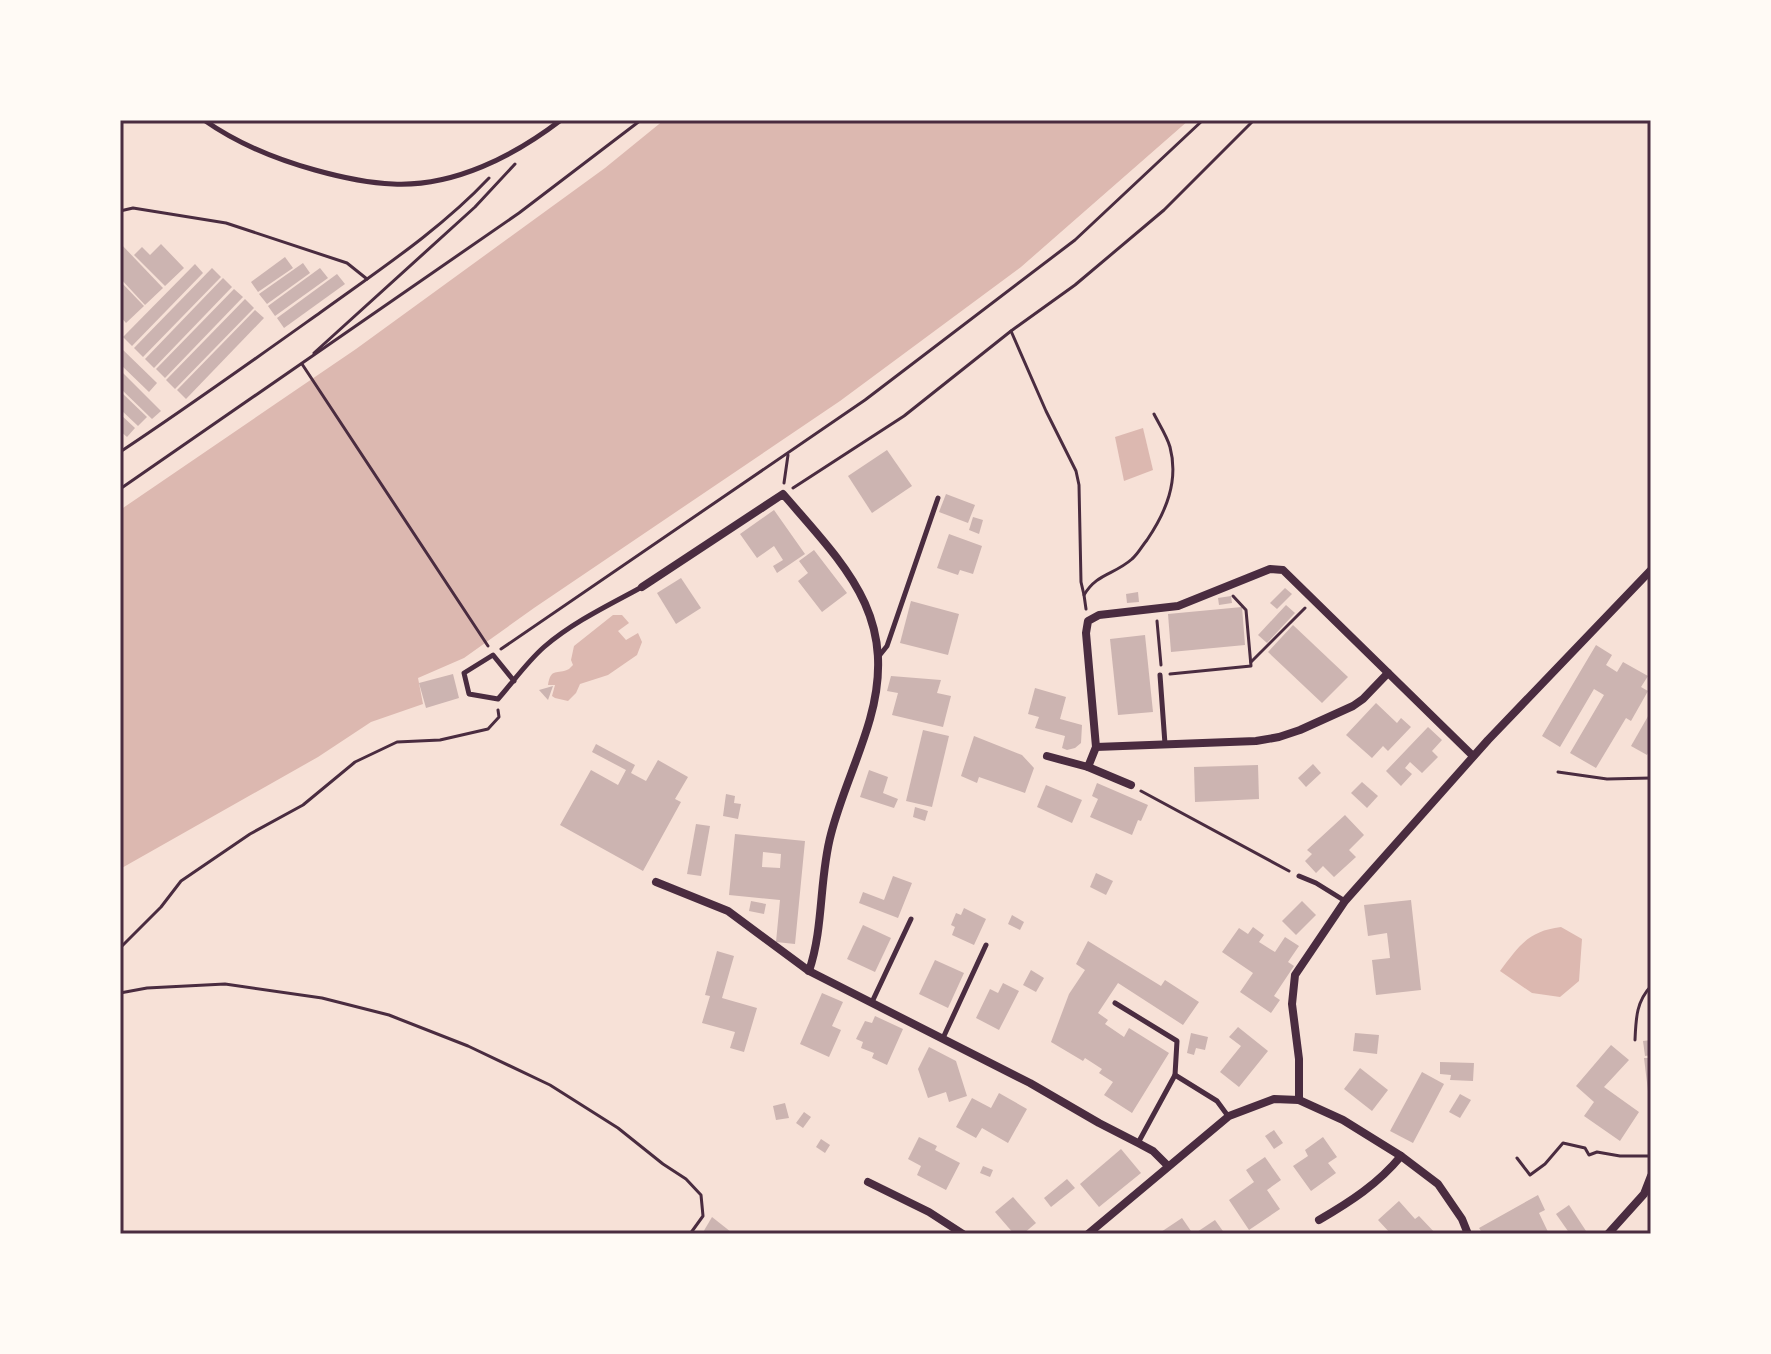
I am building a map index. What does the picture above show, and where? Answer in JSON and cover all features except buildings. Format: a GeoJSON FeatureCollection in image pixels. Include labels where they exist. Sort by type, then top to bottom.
{"type":"FeatureCollection","features":[{"type":"Feature","properties":{"kind":"street"},"geometry":{"type":"LineString","coordinates":[[642,587],[783,494],[840,562],[868,608],[879,656],[876,693],[827,850],[815,947],[809,971]]}},
{"type":"Feature","properties":{"kind":"street"},"geometry":{"type":"LineString","coordinates":[[1088,767],[1096,747],[1086,633],[1088,621],[1099,615],[1178,606],[1270,569],[1283,570],[1473,756]]}},
{"type":"Feature","properties":{"kind":"street"},"geometry":{"type":"LineString","coordinates":[[1299,1100],[1299,1059],[1292,1004],[1295,975],[1345,901],[1473,756],[1651,570]]}},
{"type":"Feature","properties":{"kind":"street"},"geometry":{"type":"LineString","coordinates":[[1096,747],[1256,741],[1279,737],[1353,706],[1388,673]]}},
{"type":"Feature","properties":{"kind":"street"},"geometry":{"type":"LineString","coordinates":[[1047,756],[1088,767],[1131,785]]}},
{"type":"Feature","properties":{"kind":"street"},"geometry":{"type":"LineString","coordinates":[[656,882],[728,911],[809,971],[943,1038],[1153,1151],[1168,1166]]}},
{"type":"Feature","properties":{"kind":"street"},"geometry":{"type":"LineString","coordinates":[[1088,1234],[1229,1116],[1274,1099],[1299,1100],[1343,1120],[1401,1156],[1443,1191],[1468,1234]]}},
{"type":"Feature","properties":{"kind":"street"},"geometry":{"type":"LineString","coordinates":[[1319,1220],[1358,1197],[1386,1174],[1401,1156]]}},
{"type":"Feature","properties":{"kind":"street"},"geometry":{"type":"LineString","coordinates":[[1608,1234],[1644,1194],[1651,1176]]}},
{"type":"Feature","properties":{"kind":"street"},"geometry":{"type":"LineString","coordinates":[[868,1182],[929,1212],[963,1234]]}},
{"type":"Feature","properties":{"kind":"lane"},"geometry":{"type":"LineString","coordinates":[[204,120],[237,141],[296,165],[360,180],[416,184],[470,171],[511,155],[561,120]]}},
{"type":"Feature","properties":{"kind":"lane"},"geometry":{"type":"LineString","coordinates":[[879,656],[887,646],[938,498]]}},
{"type":"Feature","properties":{"kind":"lane"},"geometry":{"type":"LineString","coordinates":[[514,681],[493,655],[464,673],[469,694],[498,699],[514,681],[544,647],[578,623],[642,587]]}},
{"type":"Feature","properties":{"kind":"lane"},"geometry":{"type":"LineString","coordinates":[[1160,675],[1165,744]]}},
{"type":"Feature","properties":{"kind":"lane"},"geometry":{"type":"LineString","coordinates":[[1299,876],[1345,901]]}},
{"type":"Feature","properties":{"kind":"lane"},"geometry":{"type":"LineString","coordinates":[[872,1002],[911,919]]}},
{"type":"Feature","properties":{"kind":"lane"},"geometry":{"type":"LineString","coordinates":[[943,1038],[986,945]]}},
{"type":"Feature","properties":{"kind":"lane"},"geometry":{"type":"LineString","coordinates":[[1115,1003],[1177,1041],[1175,1075],[1138,1143]]}},
{"type":"Feature","properties":{"kind":"lane"},"geometry":{"type":"LineString","coordinates":[[1175,1075],[1217,1101],[1229,1116]]}},
{"type":"Feature","properties":{"kind":"path"},"geometry":{"type":"LineString","coordinates":[[120,489],[519,213],[641,120]]}},
{"type":"Feature","properties":{"kind":"path"},"geometry":{"type":"LineString","coordinates":[[302,364],[493,655],[865,400],[1075,240],[1203,120]]}},
{"type":"Feature","properties":{"kind":"path"},"geometry":{"type":"LineString","coordinates":[[783,494],[904,416],[1011,331],[1075,285],[1164,210],[1254,120]]}},
{"type":"Feature","properties":{"kind":"path"},"geometry":{"type":"LineString","coordinates":[[302,364],[475,207],[515,165]]}},
{"type":"Feature","properties":{"kind":"path"},"geometry":{"type":"LineString","coordinates":[[120,452],[367,279],[469,199],[490,177]]}},
{"type":"Feature","properties":{"kind":"path"},"geometry":{"type":"LineString","coordinates":[[469,199],[475,207]]}},
{"type":"Feature","properties":{"kind":"path"},"geometry":{"type":"LineString","coordinates":[[120,211],[133,208],[226,223],[347,263],[367,279]]}},
{"type":"Feature","properties":{"kind":"path"},"geometry":{"type":"LineString","coordinates":[[1011,331],[1076,471],[1081,582],[1088,621]]}},
{"type":"Feature","properties":{"kind":"path"},"geometry":{"type":"LineString","coordinates":[[1084,595],[1092,582],[1135,557],[1167,505],[1173,469],[1170,446],[1154,414]]}},
{"type":"Feature","properties":{"kind":"path"},"geometry":{"type":"LineString","coordinates":[[783,494],[788,453]]}},
{"type":"Feature","properties":{"kind":"path"},"geometry":{"type":"LineString","coordinates":[[1225,587],[1246,610],[1251,662]]}},
{"type":"Feature","properties":{"kind":"path"},"geometry":{"type":"LineString","coordinates":[[1156,609],[1160,675],[1251,666],[1251,662],[1314,600]]}},
{"type":"Feature","properties":{"kind":"path"},"geometry":{"type":"LineString","coordinates":[[120,948],[161,907],[181,881],[250,834],[303,805],[355,762],[397,742],[440,740],[488,729],[499,717],[498,699]]}},
{"type":"Feature","properties":{"kind":"path"},"geometry":{"type":"LineString","coordinates":[[1558,772],[1607,779],[1651,778]]}},
{"type":"Feature","properties":{"kind":"path"},"geometry":{"type":"LineString","coordinates":[[1131,785],[1299,876]]}},
{"type":"Feature","properties":{"kind":"path"},"geometry":{"type":"LineString","coordinates":[[120,993],[147,988],[225,984],[322,998],[389,1015],[468,1046],[550,1085],[618,1128],[686,1179],[701,1195],[703,1216],[690,1234]]}},
{"type":"Feature","properties":{"kind":"path"},"geometry":{"type":"LineString","coordinates":[[1635,1040],[1636,1018],[1642,996],[1651,986]]}},
{"type":"Feature","properties":{"kind":"path"},"geometry":{"type":"LineString","coordinates":[[1517,1158],[1530,1175],[1545,1164],[1563,1143],[1585,1148],[1589,1155],[1597,1152],[1651,1156]]}},
{"type":"Feature","properties":{"kind":"shaded area"},"geometry":{"type":"Polygon","coordinates":[[[664,120],[1189,120],[1021,267],[840,401],[464,658],[418,678],[423,704],[371,722],[318,757],[120,869],[120,510],[356,349],[605,168],[664,120]]]}},
{"type":"Feature","properties":{"kind":"shaded area"},"geometry":{"type":"Polygon","coordinates":[[[1143,428],[1153,470],[1124,481],[1115,437],[1143,428]]]}},
{"type":"Feature","properties":{"kind":"shaded area"},"geometry":{"type":"Polygon","coordinates":[[[613,615],[622,615],[629,623],[618,631],[626,640],[638,633],[642,642],[637,655],[608,675],[580,684],[568,701],[552,696],[555,685],[548,685],[551,676],[569,669],[573,665],[574,646],[613,615]]]}},
{"type":"Feature","properties":{"kind":"shaded area"},"geometry":{"type":"Polygon","coordinates":[[[1561,927],[1582,939],[1579,981],[1560,997],[1532,993],[1500,971],[1532,936],[1561,927]]]}}]}
